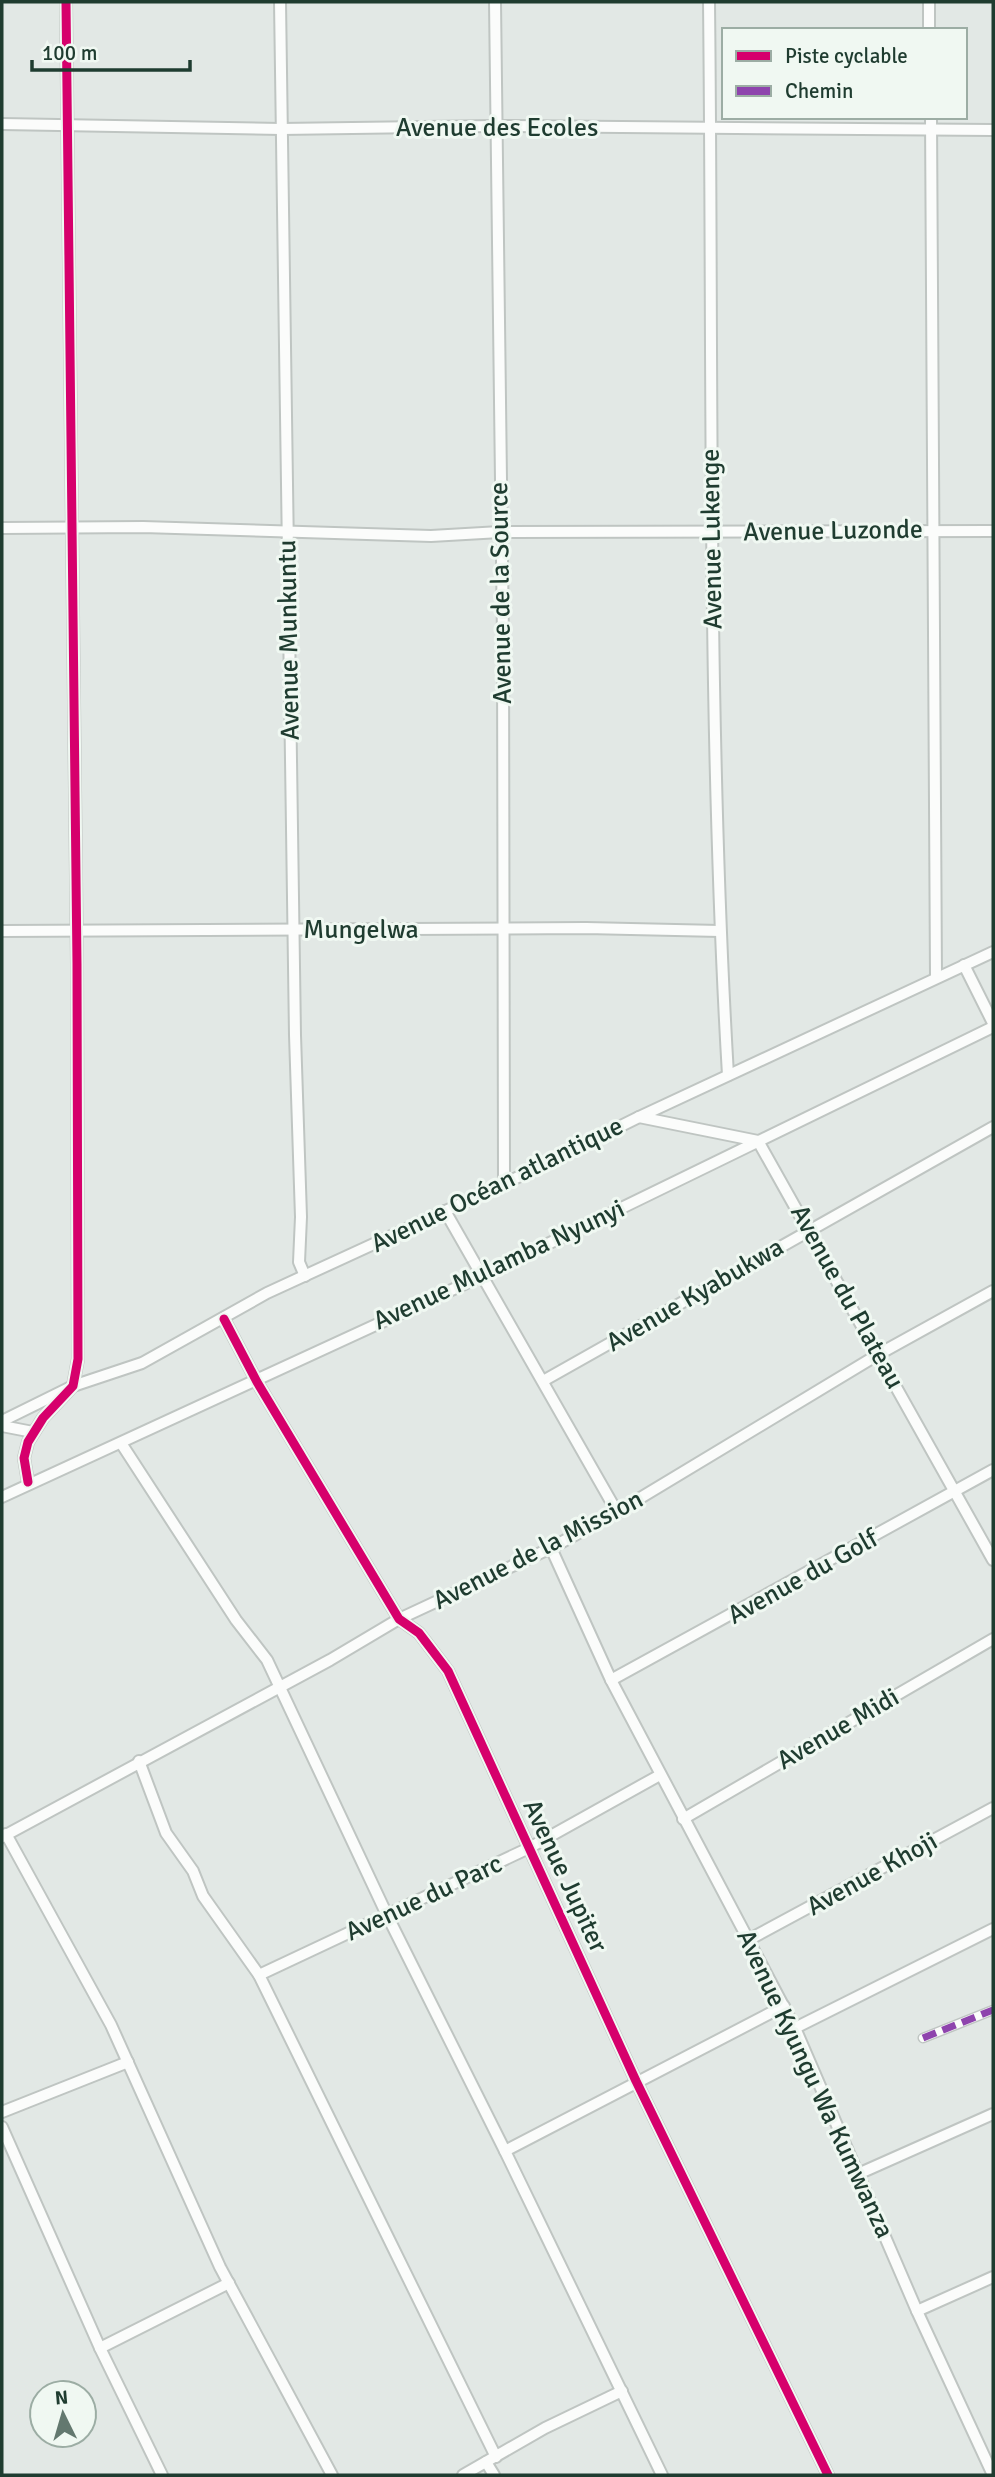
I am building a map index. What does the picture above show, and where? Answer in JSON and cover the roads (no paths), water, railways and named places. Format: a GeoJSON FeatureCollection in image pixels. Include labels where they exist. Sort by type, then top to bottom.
{"type":"FeatureCollection","features":[{"type":"Feature","properties":{"kind":"street"},"geometry":{"type":"LineString","coordinates":[[28,1482],[23,1458],[33,1432],[74,1386],[78,1340],[66,2]]}},
{"type":"Feature","properties":{"kind":"street","name":"Avenue Munkuntu"},"geometry":{"type":"LineString","coordinates":[[280,2],[293,931],[301,1217],[299,1262],[305,1276]]}},
{"type":"Feature","properties":{"kind":"street","name":"Avenue de la Source"},"geometry":{"type":"LineString","coordinates":[[495,2],[504,1184]]}},
{"type":"Feature","properties":{"kind":"street","name":"Avenue Lukenge"},"geometry":{"type":"LineString","coordinates":[[709,2],[712,129],[711,532],[720,931],[728,1075]]}},
{"type":"Feature","properties":{"kind":"street"},"geometry":{"type":"LineString","coordinates":[[929,2],[929,28]]}},
{"type":"Feature","properties":{"kind":"street"},"geometry":{"type":"LineString","coordinates":[[931,119],[936,976]]}},
{"type":"Feature","properties":{"kind":"street","name":"Avenue des Ecoles"},"geometry":{"type":"LineString","coordinates":[[2,124],[281,129],[495,126],[993,130]]}},
{"type":"Feature","properties":{"kind":"street","name":"Avenue Luzonde"},"geometry":{"type":"LineString","coordinates":[[2,528],[431,536],[500,532],[933,529],[993,531]]}},
{"type":"Feature","properties":{"kind":"street","name":"Mungelwa"},"geometry":{"type":"LineString","coordinates":[[2,931],[720,931]]}},
{"type":"Feature","properties":{"kind":"street","name":"Avenue Océan atlantique"},"geometry":{"type":"LineString","coordinates":[[2,1423],[74,1386],[142,1363],[267,1293],[504,1184],[936,976],[993,952]]}},
{"type":"Feature","properties":{"kind":"street"},"geometry":{"type":"LineString","coordinates":[[964,965],[993,1025]]}},
{"type":"Feature","properties":{"kind":"street","name":"Avenue Mulamba Nyunyi"},"geometry":{"type":"LineString","coordinates":[[2,1497],[28,1482],[257,1382],[312,1353],[482,1276],[993,1025]]}},
{"type":"Feature","properties":{"kind":"street"},"geometry":{"type":"LineString","coordinates":[[639,1117],[758,1140]]}},
{"type":"Feature","properties":{"kind":"street","name":"Avenue Kyabukwa"},"geometry":{"type":"LineString","coordinates":[[543,1381],[993,1127]]}},
{"type":"Feature","properties":{"kind":"street","name":"Avenue du Plateau"},"geometry":{"type":"LineString","coordinates":[[758,1140],[993,1560]]}},
{"type":"Feature","properties":{"kind":"street"},"geometry":{"type":"LineString","coordinates":[[445,1211],[617,1512]]}},
{"type":"Feature","properties":{"kind":"street","name":"Avenue de la Mission"},"geometry":{"type":"LineString","coordinates":[[4,1836],[399,1619],[551,1548],[617,1512],[879,1354],[993,1291]]}},
{"type":"Feature","properties":{"kind":"street","name":"Avenue Jupiter"},"geometry":{"type":"LineString","coordinates":[[224,1319],[257,1382],[399,1619],[419,1633],[448,1671],[636,2081],[828,2475]]}},
{"type":"Feature","properties":{"kind":"street"},"geometry":{"type":"LineString","coordinates":[[2,1423],[33,1432]]}},
{"type":"Feature","properties":{"kind":"street"},"geometry":{"type":"LineString","coordinates":[[121,1443],[236,1619],[267,1660],[387,1914],[662,2475]]}},
{"type":"Feature","properties":{"kind":"street","name":"Avenue du Golf"},"geometry":{"type":"LineString","coordinates":[[611,1680],[993,1470]]}},
{"type":"Feature","properties":{"kind":"street","name":"Avenue Kyungu Wa Kumwanza"},"geometry":{"type":"LineString","coordinates":[[551,1548],[611,1680],[795,2028],[917,2311],[993,2475]]}},
{"type":"Feature","properties":{"kind":"street","name":"Avenue Midi"},"geometry":{"type":"LineString","coordinates":[[683,1819],[993,1639]]}},
{"type":"Feature","properties":{"kind":"street"},"geometry":{"type":"LineString","coordinates":[[139,1761],[166,1833],[193,1871],[203,1896],[259,1975],[491,2460],[494,2475]]}},
{"type":"Feature","properties":{"kind":"street","name":"Avenue du Parc"},"geometry":{"type":"LineString","coordinates":[[259,1975],[529,1848],[660,1775]]}},
{"type":"Feature","properties":{"kind":"street","name":"Avenue Khoji"},"geometry":{"type":"LineString","coordinates":[[750,1940],[993,1808]]}},
{"type":"Feature","properties":{"kind":"street"},"geometry":{"type":"LineString","coordinates":[[4,1836],[128,2062],[229,2283],[332,2475]]}},
{"type":"Feature","properties":{"kind":"street"},"geometry":{"type":"LineString","coordinates":[[795,2028],[993,1929]]}},
{"type":"Feature","properties":{"kind":"street"},"geometry":{"type":"LineString","coordinates":[[505,2151],[784,2006]]}},
{"type":"Feature","properties":{"kind":"street"},"geometry":{"type":"LineString","coordinates":[[923,2038],[993,2010]]}},
{"type":"Feature","properties":{"kind":"street"},"geometry":{"type":"LineString","coordinates":[[2,2112],[128,2062]]}},
{"type":"Feature","properties":{"kind":"street"},"geometry":{"type":"LineString","coordinates":[[858,2174],[993,2114]]}},
{"type":"Feature","properties":{"kind":"street"},"geometry":{"type":"LineString","coordinates":[[2,2127],[100,2348],[162,2475]]}},
{"type":"Feature","properties":{"kind":"street"},"geometry":{"type":"LineString","coordinates":[[917,2311],[993,2277]]}},
{"type":"Feature","properties":{"kind":"street"},"geometry":{"type":"LineString","coordinates":[[100,2348],[229,2283]]}},
{"type":"Feature","properties":{"kind":"street"},"geometry":{"type":"LineString","coordinates":[[463,2475],[545,2428],[622,2391]]}},
{"type":"Feature","properties":{"kind":"street"},"geometry":{"type":"LineString","coordinates":[[982,2450],[993,2445]]}}]}
